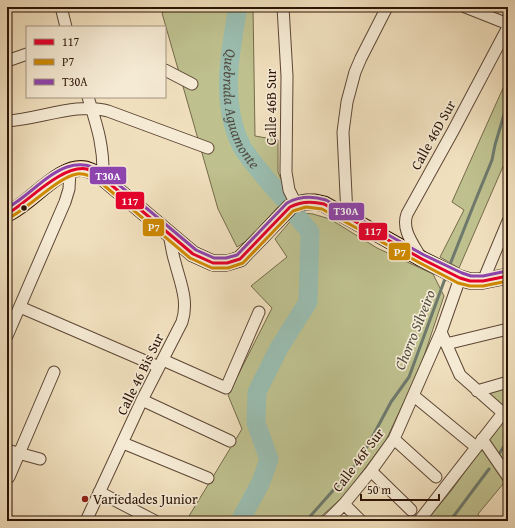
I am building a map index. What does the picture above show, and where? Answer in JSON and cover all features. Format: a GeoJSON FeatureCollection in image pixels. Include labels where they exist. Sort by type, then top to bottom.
{"type":"FeatureCollection","features":[{"type":"Feature","properties":{"kind":"main road"},"geometry":{"type":"LineString","coordinates":[[7,214],[27,202],[70,170],[86,169],[103,178],[193,254],[206,261],[220,264],[234,262],[246,254],[285,211],[296,204],[315,202],[324,204],[347,216],[422,259],[457,277],[470,281],[483,281],[508,276]]}},
{"type":"Feature","properties":{"kind":"street"},"geometry":{"type":"LineString","coordinates":[[61,7],[66,24]]}},
{"type":"Feature","properties":{"kind":"street","name":"Calle 46B Sur"},"geometry":{"type":"LineString","coordinates":[[283,7],[286,76],[286,172],[289,190],[296,204]]}},
{"type":"Feature","properties":{"kind":"street"},"geometry":{"type":"LineString","coordinates":[[347,216],[343,132],[347,102],[355,72],[387,7]]}},
{"type":"Feature","properties":{"kind":"street"},"geometry":{"type":"LineString","coordinates":[[465,7],[508,26]]}},
{"type":"Feature","properties":{"kind":"street","name":"Calle 46D Sur"},"geometry":{"type":"LineString","coordinates":[[422,259],[406,229],[406,214],[453,131],[508,26]]}},
{"type":"Feature","properties":{"kind":"street"},"geometry":{"type":"LineString","coordinates":[[7,61],[26,54]]}},
{"type":"Feature","properties":{"kind":"street"},"geometry":{"type":"LineString","coordinates":[[166,71],[192,84]]}},
{"type":"Feature","properties":{"kind":"street"},"geometry":{"type":"LineString","coordinates":[[7,121],[77,109],[90,102]]}},
{"type":"Feature","properties":{"kind":"street"},"geometry":{"type":"LineString","coordinates":[[90,102],[108,111],[208,148]]}},
{"type":"Feature","properties":{"kind":"street"},"geometry":{"type":"LineString","coordinates":[[90,102],[100,133],[103,150],[103,178]]}},
{"type":"Feature","properties":{"kind":"street"},"geometry":{"type":"LineString","coordinates":[[7,336],[65,202],[70,170]]}},
{"type":"Feature","properties":{"kind":"street"},"geometry":{"type":"LineString","coordinates":[[483,281],[508,221]]}},
{"type":"Feature","properties":{"kind":"street","name":"Calle 46 Bis Sur"},"geometry":{"type":"LineString","coordinates":[[86,521],[142,400],[182,322],[186,306],[169,234]]}},
{"type":"Feature","properties":{"kind":"street","name":"Calle 46F Sur"},"geometry":{"type":"LineString","coordinates":[[327,521],[344,504],[371,472],[394,439],[441,332],[457,277]]}},
{"type":"Feature","properties":{"kind":"street"},"geometry":{"type":"LineString","coordinates":[[20,307],[161,364],[226,388],[259,312]]}},
{"type":"Feature","properties":{"kind":"street"},"geometry":{"type":"LineString","coordinates":[[446,344],[508,329]]}},
{"type":"Feature","properties":{"kind":"street"},"geometry":{"type":"LineString","coordinates":[[419,521],[503,413],[460,375],[441,332]]}},
{"type":"Feature","properties":{"kind":"street"},"geometry":{"type":"LineString","coordinates":[[9,477],[54,372]]}},
{"type":"Feature","properties":{"kind":"street"},"geometry":{"type":"LineString","coordinates":[[478,390],[508,382]]}},
{"type":"Feature","properties":{"kind":"street"},"geometry":{"type":"LineString","coordinates":[[414,396],[479,443],[508,477]]}},
{"type":"Feature","properties":{"kind":"street"},"geometry":{"type":"LineString","coordinates":[[142,400],[230,441]]}},
{"type":"Feature","properties":{"kind":"street"},"geometry":{"type":"LineString","coordinates":[[394,439],[436,477]]}},
{"type":"Feature","properties":{"kind":"street"},"geometry":{"type":"LineString","coordinates":[[123,443],[208,478]]}},
{"type":"Feature","properties":{"kind":"street"},"geometry":{"type":"LineString","coordinates":[[7,450],[40,459]]}},
{"type":"Feature","properties":{"kind":"street"},"geometry":{"type":"LineString","coordinates":[[371,472],[411,510]]}},
{"type":"Feature","properties":{"kind":"street"},"geometry":{"type":"LineString","coordinates":[[99,492],[155,521]]}},
{"type":"Feature","properties":{"kind":"street"},"geometry":{"type":"LineString","coordinates":[[344,504],[362,521]]}},
{"type":"Feature","properties":{"kind":"green space"},"geometry":{"type":"Polygon","coordinates":[[[170,7],[253,7],[255,136],[278,140],[278,172],[288,196],[248,240],[237,247],[218,209],[162,13],[170,7]]]}},
{"type":"Feature","properties":{"kind":"green space"},"geometry":{"type":"Polygon","coordinates":[[[508,77],[508,155],[459,268],[440,257],[464,210],[452,202],[508,77]]]}},
{"type":"Feature","properties":{"kind":"green space"},"geometry":{"type":"Polygon","coordinates":[[[302,213],[313,214],[330,219],[377,248],[433,274],[444,296],[420,368],[386,440],[345,495],[316,521],[186,521],[242,429],[228,395],[272,308],[251,286],[287,257],[275,239],[294,217],[302,213]]]}},
{"type":"Feature","properties":{"kind":"green space"},"geometry":{"type":"Polygon","coordinates":[[[508,387],[508,412],[488,393],[508,387]]]}},
{"type":"Feature","properties":{"kind":"green space"},"geometry":{"type":"Polygon","coordinates":[[[508,412],[508,478],[478,514],[482,521],[426,521],[451,491],[508,412]]]}},
{"type":"Feature","properties":{"kind":"waterway","name":"Quebrada Aguamonte"},"geometry":{"type":"LineString","coordinates":[[238,7],[232,42],[229,77],[231,112],[235,129],[244,151],[285,200]]}},
{"type":"Feature","properties":{"kind":"waterway","name":"Chorro Silveiro"},"geometry":{"type":"LineString","coordinates":[[449,267],[492,160],[508,101]]}},
{"type":"Feature","properties":{"kind":"waterway","name":"Quebrada Aguamonte"},"geometry":{"type":"LineString","coordinates":[[240,521],[261,482],[269,459],[256,423],[257,392],[279,348],[308,302],[310,232],[296,215]]}},
{"type":"Feature","properties":{"kind":"waterway","name":"Chorro Silveiro"},"geometry":{"type":"LineString","coordinates":[[306,521],[360,460],[391,402],[409,377],[446,276]]}},
{"type":"Feature","properties":{"kind":"waterway"},"geometry":{"type":"LineString","coordinates":[[499,454],[508,440]]}},
{"type":"Feature","properties":{"kind":"waterway"},"geometry":{"type":"LineString","coordinates":[[450,521],[489,469]]}},
{"type":"Feature","properties":{"kind":"transit line","name":"T30A"},"geometry":{"type":"LineString","coordinates":[[7,208],[42,182],[66,168],[78,165],[92,166],[106,174],[196,250],[214,258],[226,258],[237,255],[287,203],[297,199],[311,197],[326,200],[424,255],[462,273],[471,276],[483,276],[507,271]]}},
{"type":"Feature","properties":{"kind":"transit line","name":"117"},"geometry":{"type":"LineString","coordinates":[[7,214],[56,178],[77,169],[87,169],[103,178],[193,254],[213,263],[227,263],[240,259],[290,207],[302,203],[315,202],[324,204],[422,259],[460,278],[470,281],[483,281],[508,276]]}},
{"type":"Feature","properties":{"kind":"transit line","name":"P7"},"geometry":{"type":"LineString","coordinates":[[9,218],[69,176],[83,174],[100,182],[190,258],[212,268],[228,268],[243,263],[293,211],[306,207],[322,209],[458,283],[470,286],[483,286],[508,281]]}},
{"type":"Feature","properties":{"kind":"place","name":"Variedades Junior"},"geometry":{"type":"Point","coordinates":[85,499]}}]}
